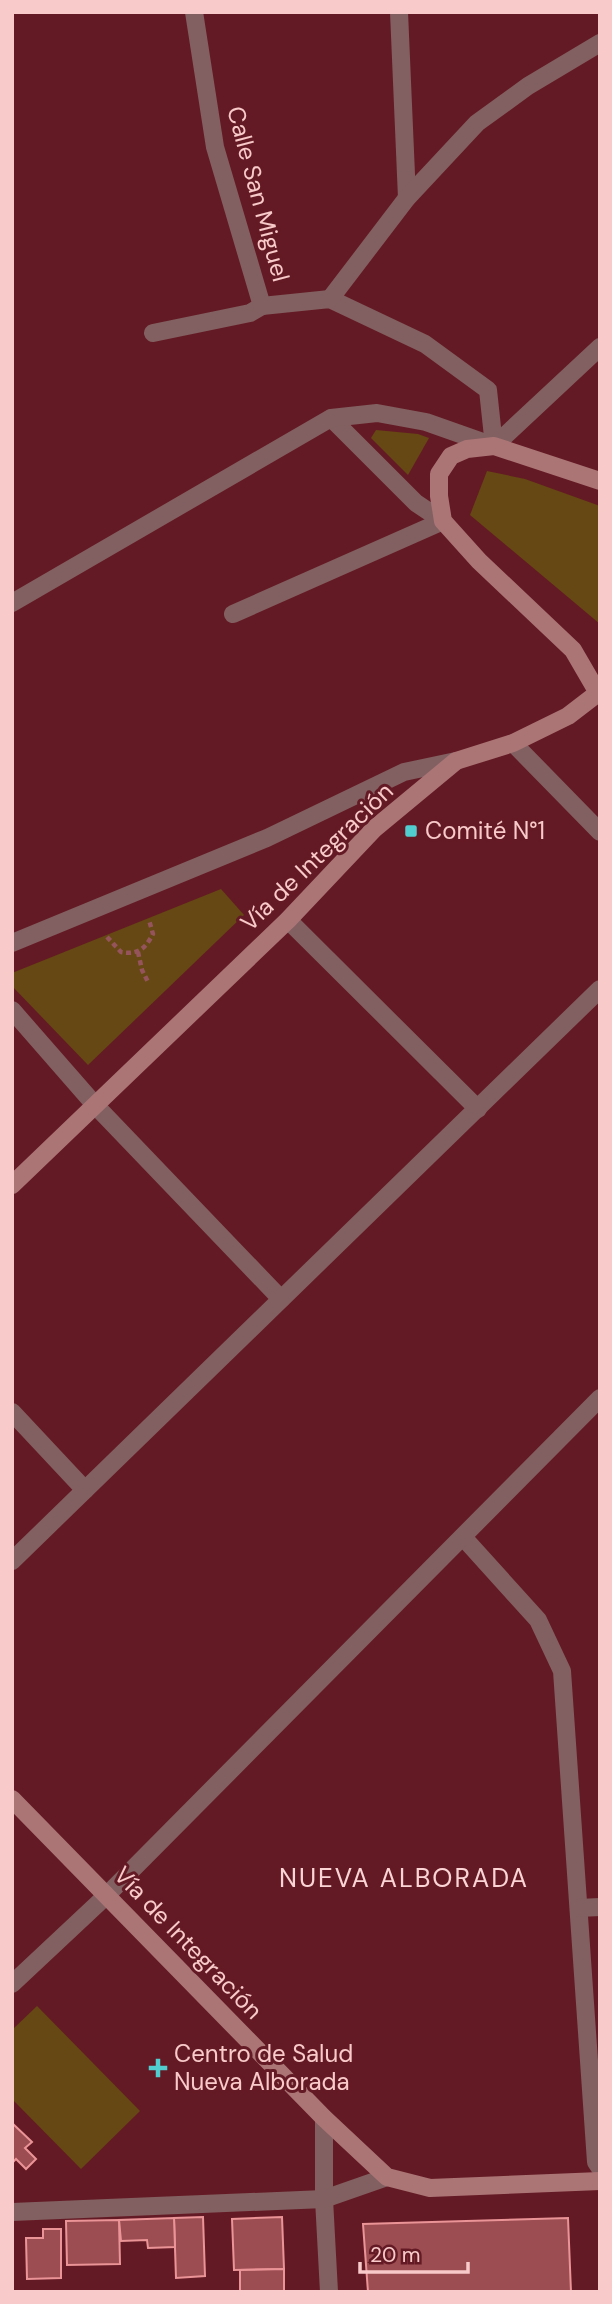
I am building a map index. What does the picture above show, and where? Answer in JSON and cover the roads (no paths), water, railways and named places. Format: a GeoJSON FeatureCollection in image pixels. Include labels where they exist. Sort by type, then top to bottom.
{"type":"FeatureCollection","features":[{"type":"Feature","properties":{"kind":"main road"},"geometry":{"type":"LineString","coordinates":[[443,521],[439,474],[451,456],[467,449],[494,446],[600,481]]}},
{"type":"Feature","properties":{"kind":"main road","name":"Vía de Integración"},"geometry":{"type":"LineString","coordinates":[[12,1185],[288,920],[374,829],[456,761],[513,743],[568,716],[599,693],[573,650],[479,561],[443,521]]}},
{"type":"Feature","properties":{"kind":"main road","name":"Vía de Integración"},"geometry":{"type":"LineString","coordinates":[[12,1799],[324,2118],[387,2177],[430,2188],[600,2181]]}},
{"type":"Feature","properties":{"kind":"street","name":"Calle San Miguel"},"geometry":{"type":"LineString","coordinates":[[194,12],[215,147],[262,306]]}},
{"type":"Feature","properties":{"kind":"street"},"geometry":{"type":"LineString","coordinates":[[399,12],[407,198]]}},
{"type":"Feature","properties":{"kind":"street"},"geometry":{"type":"LineString","coordinates":[[330,299],[407,198],[477,123],[528,86],[600,43]]}},
{"type":"Feature","properties":{"kind":"street"},"geometry":{"type":"LineString","coordinates":[[153,333],[250,313],[262,306],[330,299],[425,344],[488,390],[494,446]]}},
{"type":"Feature","properties":{"kind":"street"},"geometry":{"type":"LineString","coordinates":[[494,446],[600,346]]}},
{"type":"Feature","properties":{"kind":"street"},"geometry":{"type":"LineString","coordinates":[[12,603],[331,418],[377,413],[426,422],[494,446]]}},
{"type":"Feature","properties":{"kind":"street"},"geometry":{"type":"LineString","coordinates":[[331,418],[415,503],[443,521]]}},
{"type":"Feature","properties":{"kind":"street"},"geometry":{"type":"LineString","coordinates":[[233,614],[443,521]]}},
{"type":"Feature","properties":{"kind":"street"},"geometry":{"type":"LineString","coordinates":[[513,743],[600,832]]}},
{"type":"Feature","properties":{"kind":"street"},"geometry":{"type":"LineString","coordinates":[[12,943],[267,838],[404,772],[456,761]]}},
{"type":"Feature","properties":{"kind":"street"},"geometry":{"type":"LineString","coordinates":[[288,920],[478,1109]]}},
{"type":"Feature","properties":{"kind":"street"},"geometry":{"type":"LineString","coordinates":[[12,1561],[600,989]]}},
{"type":"Feature","properties":{"kind":"street"},"geometry":{"type":"LineString","coordinates":[[12,1010],[95,1105],[281,1299]]}},
{"type":"Feature","properties":{"kind":"street"},"geometry":{"type":"LineString","coordinates":[[12,1984],[107,1895],[600,1398]]}},
{"type":"Feature","properties":{"kind":"street"},"geometry":{"type":"LineString","coordinates":[[12,1412],[85,1490]]}},
{"type":"Feature","properties":{"kind":"street"},"geometry":{"type":"LineString","coordinates":[[463,1537],[538,1620],[562,1671],[596,2162],[600,2168]]}},
{"type":"Feature","properties":{"kind":"street"},"geometry":{"type":"LineString","coordinates":[[579,1908],[600,1907]]}},
{"type":"Feature","properties":{"kind":"street"},"geometry":{"type":"LineString","coordinates":[[324,2118],[324,2199],[329,2292]]}},
{"type":"Feature","properties":{"kind":"street"},"geometry":{"type":"LineString","coordinates":[[12,2212],[324,2199],[387,2177]]}},
{"type":"Feature","properties":{"kind":"place","name":"Comité N°1"},"geometry":{"type":"Point","coordinates":[411,831]}},
{"type":"Feature","properties":{"kind":"place","name":"Centro de Salud Nueva Alborada"},"geometry":{"type":"Point","coordinates":[158,2068]}},
{"type":"Feature","properties":{"kind":"district","name":"NUEVA ALBORADA"},"geometry":{"type":"Point","coordinates":[404,1878]}}]}
